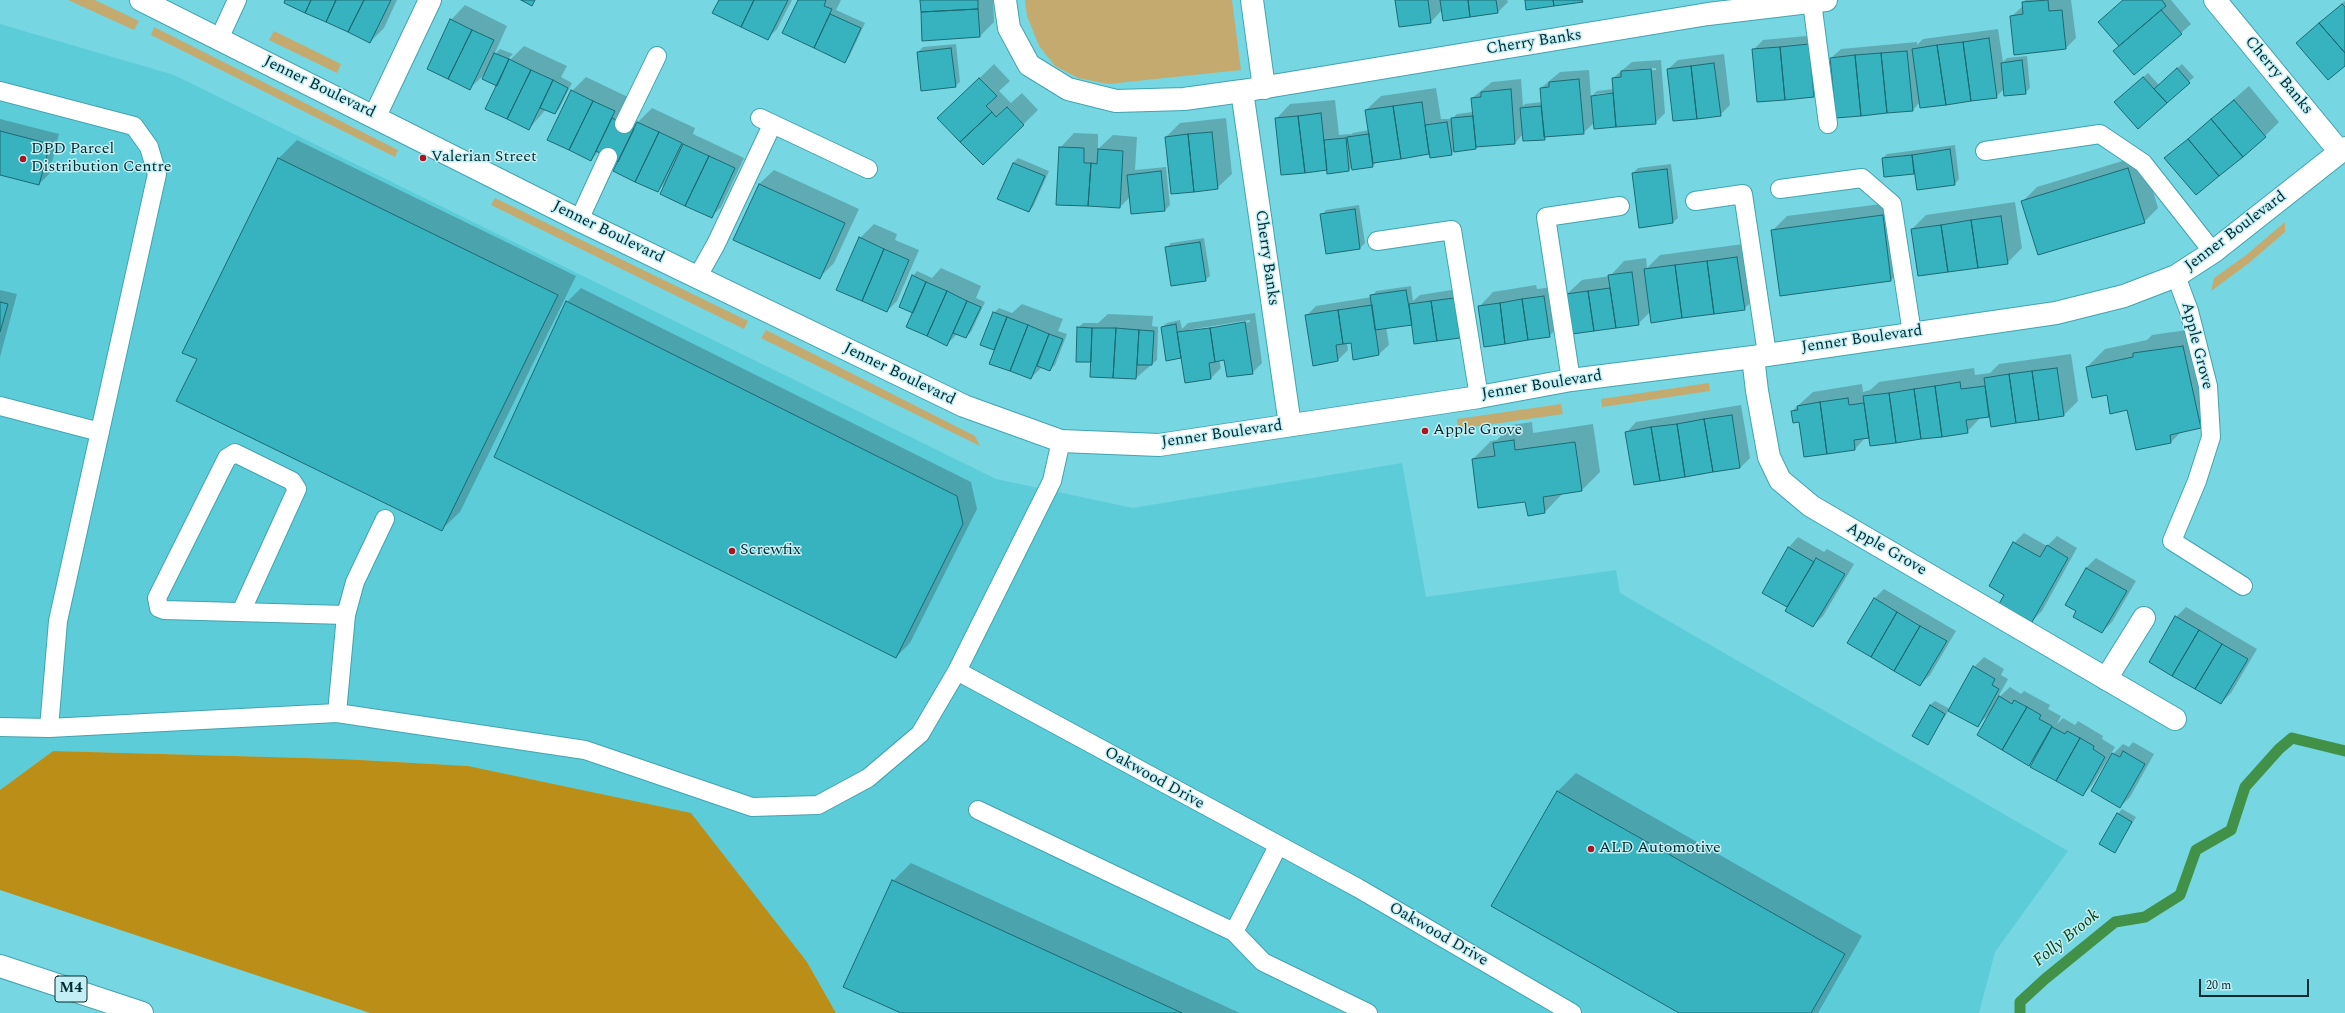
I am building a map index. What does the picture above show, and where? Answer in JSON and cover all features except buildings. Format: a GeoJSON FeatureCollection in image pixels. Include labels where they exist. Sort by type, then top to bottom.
{"type":"FeatureCollection","features":[{"type":"Feature","properties":{"kind":"main road","name":"Jenner Boulevard"},"geometry":{"type":"LineString","coordinates":[[142,0],[579,220],[698,276],[964,406],[1061,440],[1159,445],[1479,397],[1571,380],[2056,313],[2124,296],[2176,276],[2213,252],[2343,150]]}},
{"type":"Feature","properties":{"kind":"main road"},"geometry":{"type":"LineString","coordinates":[[375,116],[430,0]]}},
{"type":"Feature","properties":{"kind":"main road","name":"Cherry Banks"},"geometry":{"type":"LineString","coordinates":[[1005,0],[1009,28],[1029,65],[1068,89],[1116,101],[1184,99],[1264,88],[1707,7],[1819,1]]}},
{"type":"Feature","properties":{"kind":"main road"},"geometry":{"type":"LineString","coordinates":[[1252,0],[1264,88]]}},
{"type":"Feature","properties":{"kind":"main road","name":"Cherry Banks"},"geometry":{"type":"LineString","coordinates":[[2215,0],[2343,150]]}},
{"type":"Feature","properties":{"kind":"main road","name":"Cherry Banks"},"geometry":{"type":"LineString","coordinates":[[1242,91],[1290,426]]}},
{"type":"Feature","properties":{"kind":"main road","name":"Apple Grove"},"geometry":{"type":"LineString","coordinates":[[1760,355],[1757,391],[1769,457],[1780,480],[1811,506],[2175,719]]}},
{"type":"Feature","properties":{"kind":"main road"},"geometry":{"type":"LineString","coordinates":[[2106,679],[2144,618]]}},
{"type":"Feature","properties":{"kind":"main road","name":"M4"},"geometry":{"type":"LineString","coordinates":[[0,966],[142,1013]]}},
{"type":"Feature","properties":{"kind":"lane"},"geometry":{"type":"LineString","coordinates":[[219,39],[237,0]]}},
{"type":"Feature","properties":{"kind":"lane"},"geometry":{"type":"LineString","coordinates":[[1819,1],[1828,124]]}},
{"type":"Feature","properties":{"kind":"lane"},"geometry":{"type":"LineString","coordinates":[[624,124],[657,56]]}},
{"type":"Feature","properties":{"kind":"lane"},"geometry":{"type":"LineString","coordinates":[[0,91],[134,126],[149,147],[157,174],[58,621],[49,728]]}},
{"type":"Feature","properties":{"kind":"lane"},"geometry":{"type":"LineString","coordinates":[[698,276],[716,244],[766,122],[868,169]]}},
{"type":"Feature","properties":{"kind":"lane"},"geometry":{"type":"LineString","coordinates":[[1985,151],[2100,134],[2143,163],[2213,252]]}},
{"type":"Feature","properties":{"kind":"lane"},"geometry":{"type":"LineString","coordinates":[[579,220],[608,157]]}},
{"type":"Feature","properties":{"kind":"lane"},"geometry":{"type":"LineString","coordinates":[[1780,189],[1862,178],[1892,204],[1912,333]]}},
{"type":"Feature","properties":{"kind":"lane"},"geometry":{"type":"LineString","coordinates":[[1695,201],[1743,194],[1760,355]]}},
{"type":"Feature","properties":{"kind":"lane"},"geometry":{"type":"LineString","coordinates":[[1571,380],[1546,217],[1620,206]]}},
{"type":"Feature","properties":{"kind":"lane"},"geometry":{"type":"LineString","coordinates":[[1377,241],[1452,230],[1479,397]]}},
{"type":"Feature","properties":{"kind":"lane","name":"Apple Grove"},"geometry":{"type":"LineString","coordinates":[[2176,276],[2189,310],[2208,386],[2211,437],[2197,481],[2172,541],[2243,586]]}},
{"type":"Feature","properties":{"kind":"lane"},"geometry":{"type":"LineString","coordinates":[[0,406],[100,432]]}},
{"type":"Feature","properties":{"kind":"lane"},"geometry":{"type":"LineString","coordinates":[[0,727],[49,728],[337,713],[585,750],[752,807],[818,805],[868,778],[920,734],[956,671],[1052,481],[1061,440]]}},
{"type":"Feature","properties":{"kind":"lane"},"geometry":{"type":"LineString","coordinates":[[241,612],[297,489],[292,481],[235,453],[227,458],[157,598],[159,608],[164,610],[346,615]]}},
{"type":"Feature","properties":{"kind":"lane"},"geometry":{"type":"LineString","coordinates":[[337,713],[346,615],[355,582],[385,519]]}},
{"type":"Feature","properties":{"kind":"lane","name":"Oakwood Drive"},"geometry":{"type":"LineString","coordinates":[[956,671],[1358,888],[1572,1013]]}},
{"type":"Feature","properties":{"kind":"lane"},"geometry":{"type":"LineString","coordinates":[[978,810],[1234,932],[1263,962],[1368,1013]]}},
{"type":"Feature","properties":{"kind":"lane"},"geometry":{"type":"LineString","coordinates":[[1234,932],[1278,846]]}},
{"type":"Feature","properties":{"kind":"shaded area"},"geometry":{"type":"Polygon","coordinates":[[[68,0],[95,0],[139,21],[134,30],[68,0]]]}},
{"type":"Feature","properties":{"kind":"shaded area"},"geometry":{"type":"Polygon","coordinates":[[[1025,0],[1232,0],[1241,70],[1108,84],[1078,78],[1055,66],[1039,46],[1027,16],[1025,0]]]}},
{"type":"Feature","properties":{"kind":"shaded area"},"geometry":{"type":"Polygon","coordinates":[[[0,24],[174,75],[996,479],[1133,508],[1402,463],[1426,597],[1616,570],[1620,593],[2068,851],[1995,952],[1979,1013],[836,1013],[807,962],[468,766],[342,759],[53,751],[0,790],[0,24]]]}},
{"type":"Feature","properties":{"kind":"shaded area"},"geometry":{"type":"Polygon","coordinates":[[[154,27],[398,150],[395,157],[151,35],[154,27]]]}},
{"type":"Feature","properties":{"kind":"shaded area"},"geometry":{"type":"Polygon","coordinates":[[[274,31],[341,64],[337,73],[269,40],[274,31]]]}},
{"type":"Feature","properties":{"kind":"shaded area"},"geometry":{"type":"Polygon","coordinates":[[[495,198],[748,321],[744,329],[491,205],[495,198]]]}},
{"type":"Feature","properties":{"kind":"shaded area"},"geometry":{"type":"Polygon","coordinates":[[[2285,222],[2285,232],[2249,263],[2211,291],[2214,278],[2245,256],[2285,222]]]}},
{"type":"Feature","properties":{"kind":"shaded area"},"geometry":{"type":"Polygon","coordinates":[[[766,330],[975,436],[980,446],[761,338],[766,330]]]}},
{"type":"Feature","properties":{"kind":"shaded area"},"geometry":{"type":"Polygon","coordinates":[[[1709,383],[1710,391],[1602,407],[1601,399],[1709,383]]]}},
{"type":"Feature","properties":{"kind":"shaded area"},"geometry":{"type":"Polygon","coordinates":[[[1561,404],[1563,414],[1458,429],[1457,419],[1561,404]]]}},
{"type":"Feature","properties":{"kind":"shaded area"},"geometry":{"type":"Polygon","coordinates":[[[53,751],[342,759],[468,766],[691,813],[807,962],[836,1013],[370,1013],[0,890],[0,790],[53,751]]]}},
{"type":"Feature","properties":{"kind":"waterway","name":"Folly Brook"},"geometry":{"type":"LineString","coordinates":[[2020,1013],[2020,1002],[2045,979],[2115,922],[2145,917],[2180,895],[2196,850],[2231,830],[2245,787],[2279,749],[2292,738],[2345,751]]}},
{"type":"Feature","properties":{"kind":"place","name":"Valerian Street"},"geometry":{"type":"Point","coordinates":[423,158]}},
{"type":"Feature","properties":{"kind":"place","name":"DPD Parcel Distribution Centre"},"geometry":{"type":"Point","coordinates":[23,159]}},
{"type":"Feature","properties":{"kind":"place","name":"Apple Grove"},"geometry":{"type":"Point","coordinates":[1425,431]}},
{"type":"Feature","properties":{"kind":"place","name":"Screwfix"},"geometry":{"type":"Point","coordinates":[732,551]}},
{"type":"Feature","properties":{"kind":"place","name":"ALD Automotive"},"geometry":{"type":"Point","coordinates":[1591,849]}}]}
